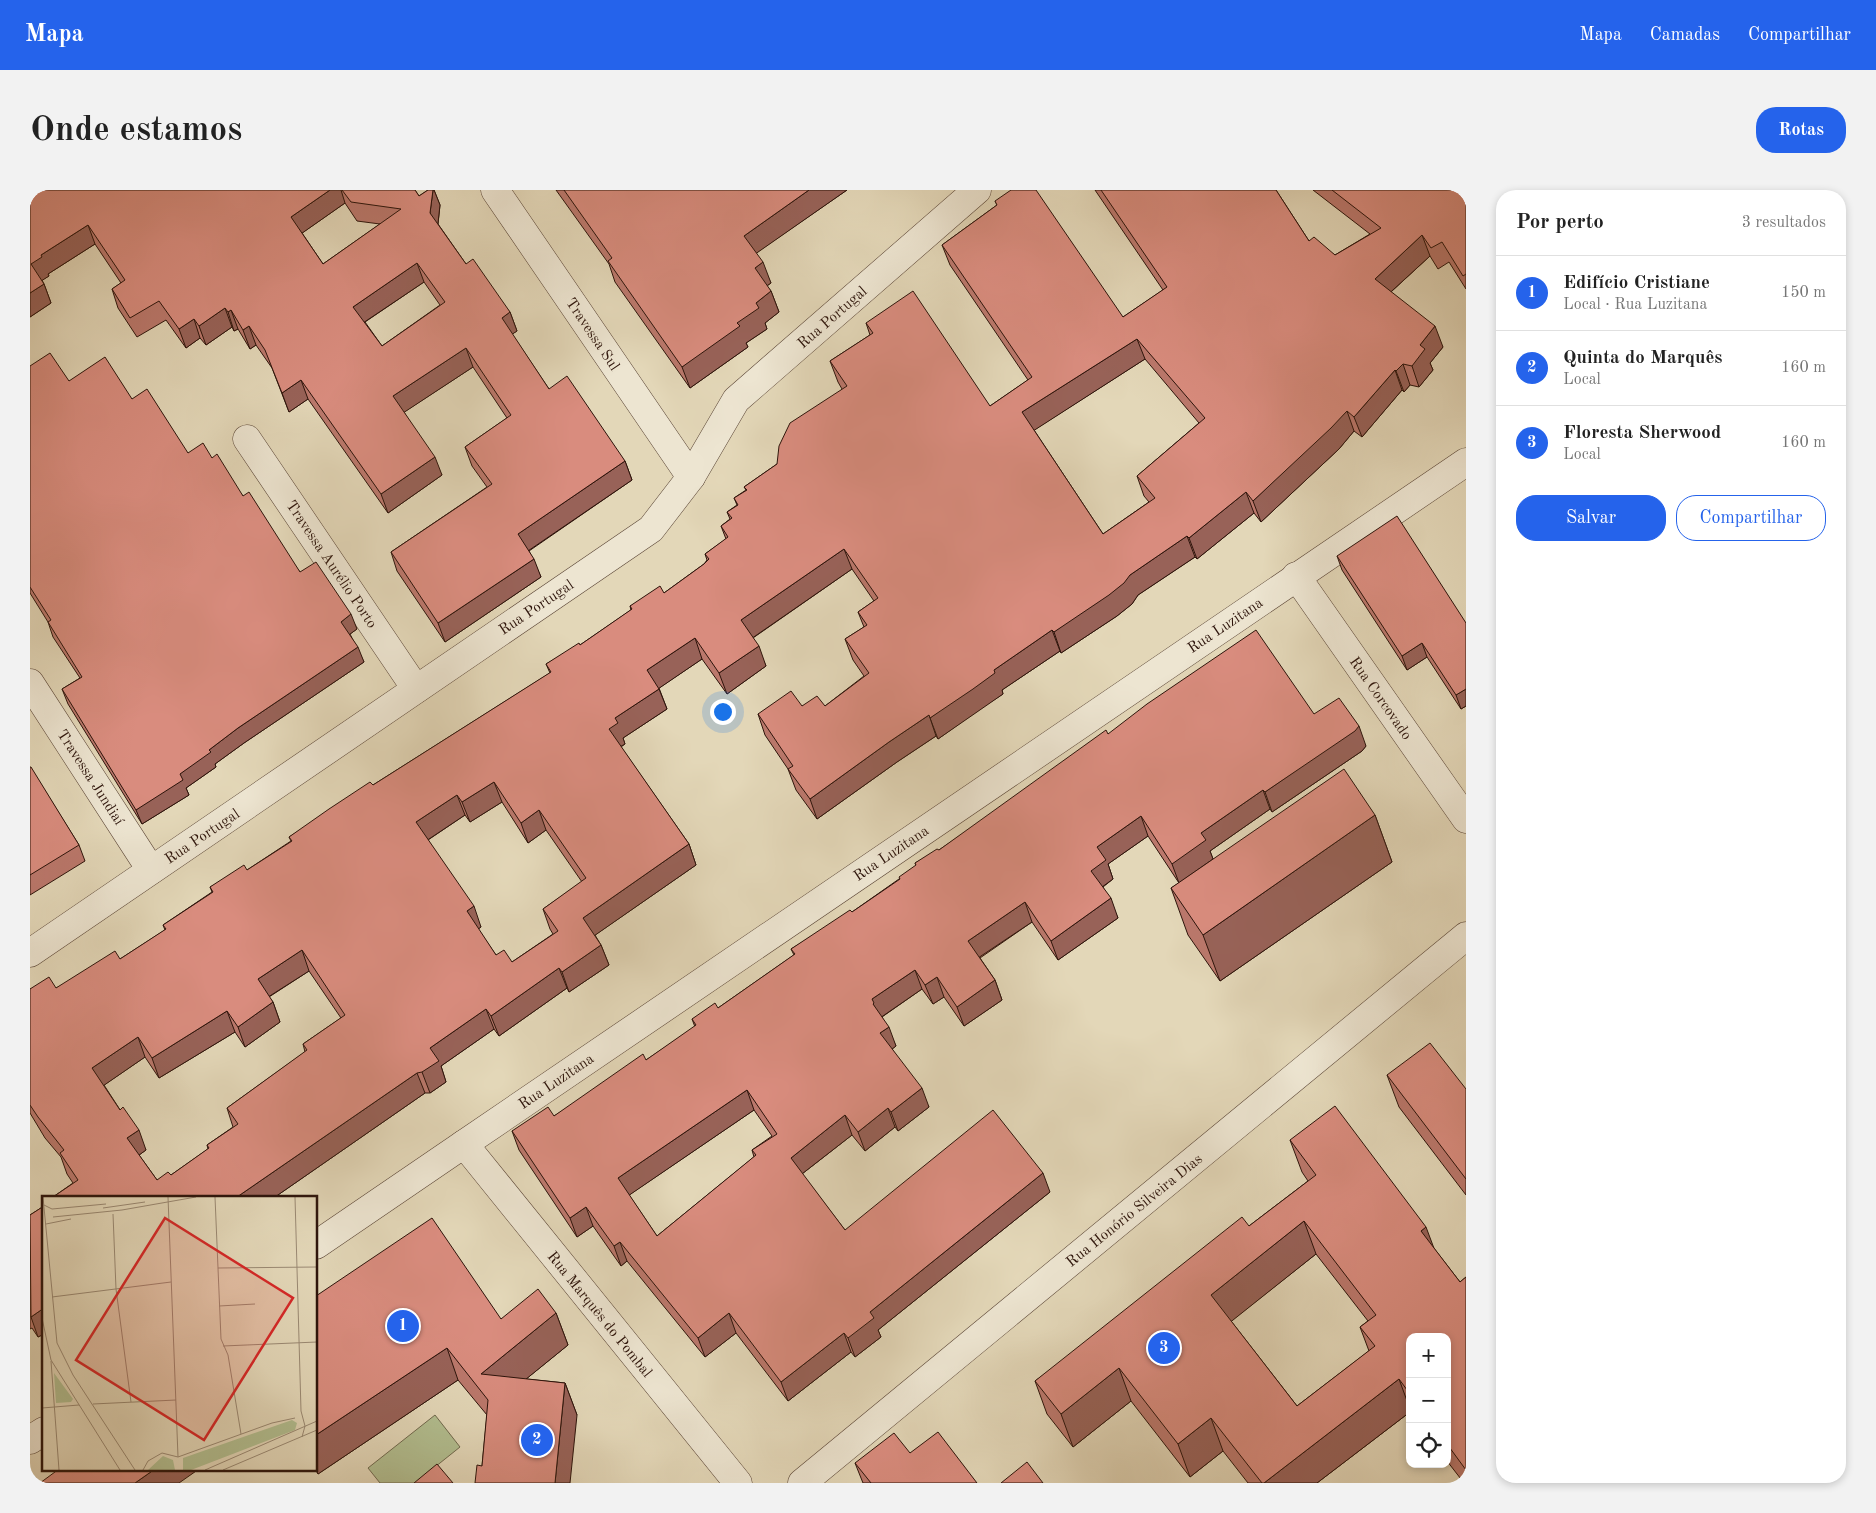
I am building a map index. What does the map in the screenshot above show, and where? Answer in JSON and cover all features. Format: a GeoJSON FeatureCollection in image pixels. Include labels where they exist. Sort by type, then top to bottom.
{"type":"FeatureCollection","features":[{"type":"Feature","properties":{"kind":"street","name":"Travessa Sul"},"geometry":{"type":"LineString","coordinates":[[496,190],[691,477]]}},
{"type":"Feature","properties":{"kind":"street","name":"Rua Portugal"},"geometry":{"type":"LineString","coordinates":[[30,953],[651,529],[691,477],[736,400],[977,190]]}},
{"type":"Feature","properties":{"kind":"street","name":"Travessa Aurélio Porto"},"geometry":{"type":"LineString","coordinates":[[247,439],[416,689]]}},
{"type":"Feature","properties":{"kind":"street","name":"Rua Luzitana"},"geometry":{"type":"LineString","coordinates":[[318,1244],[1466,462]]}},
{"type":"Feature","properties":{"kind":"street","name":"Rua Corcovado"},"geometry":{"type":"LineString","coordinates":[[1296,576],[1466,819]]}},
{"type":"Feature","properties":{"kind":"street","name":"Travessa Jundiaí"},"geometry":{"type":"LineString","coordinates":[[30,683],[152,870]]}},
{"type":"Feature","properties":{"kind":"street","name":"Rua Honório Silveira Dias"},"geometry":{"type":"LineString","coordinates":[[802,1483],[1466,936]]}},
{"type":"Feature","properties":{"kind":"street","name":"Rua Marquês do Pombal"},"geometry":{"type":"LineString","coordinates":[[464,1144],[738,1483]]}},
{"type":"Feature","properties":{"kind":"street"},"geometry":{"type":"LineString","coordinates":[[30,1440],[42,1432]]}},
{"type":"Feature","properties":{"kind":"green space"},"geometry":{"type":"Polygon","coordinates":[[[435,1415],[460,1447],[415,1483],[380,1483],[368,1468],[435,1415]]]}},
{"type":"Feature","properties":{"kind":"building"},"geometry":{"type":"Polygon","coordinates":[[[30,190],[330,190],[291,217],[323,264],[401,209],[351,202],[342,190],[415,190],[419,196],[428,190],[433,190],[430,213],[466,264],[473,259],[510,312],[502,318],[549,389],[567,376],[625,461],[518,534],[534,559],[438,623],[391,552],[492,484],[465,447],[511,415],[466,348],[393,396],[435,457],[381,494],[301,380],[282,393],[265,350],[249,326],[243,330],[231,310],[228,312],[225,308],[199,326],[194,319],[179,329],[159,301],[130,318],[112,289],[125,280],[88,225],[41,255],[42,257],[31,264],[44,284],[30,293],[30,190]],[[417,263],[353,307],[382,346],[445,302],[417,263]]]}},
{"type":"Feature","properties":{"kind":"building"},"geometry":{"type":"Polygon","coordinates":[[[564,190],[809,190],[744,236],[763,262],[755,268],[771,291],[756,303],[759,308],[737,323],[740,326],[682,367],[608,261],[612,258],[564,190]]]}},
{"type":"Feature","properties":{"kind":"building"},"geometry":{"type":"Polygon","coordinates":[[[1011,190],[1036,190],[1123,317],[1167,287],[1101,190],[1276,190],[1309,241],[1314,237],[1335,255],[1381,228],[1332,190],[1466,190],[1466,274],[1463,276],[1442,242],[1431,248],[1422,235],[1375,279],[1435,326],[1420,345],[1425,349],[1412,366],[1403,364],[1395,370],[1354,417],[1347,411],[1253,501],[1246,492],[1189,538],[1187,536],[1130,575],[1124,583],[1109,595],[1054,632],[1052,630],[994,670],[995,673],[973,689],[930,718],[929,715],[810,799],[788,769],[793,766],[758,714],[791,691],[802,706],[817,696],[825,706],[869,673],[845,639],[867,625],[858,612],[878,598],[844,549],[741,620],[759,646],[719,673],[695,638],[647,670],[659,689],[615,718],[618,723],[609,729],[689,844],[583,918],[601,945],[562,972],[559,968],[491,1016],[486,1009],[430,1048],[439,1061],[422,1072],[417,1073],[238,1196],[54,1196],[78,1180],[60,1153],[64,1150],[30,1105],[30,989],[49,977],[56,988],[115,951],[120,959],[166,929],[163,925],[213,892],[210,887],[244,865],[247,870],[292,841],[289,837],[370,782],[373,785],[551,672],[546,664],[579,643],[580,645],[632,609],[630,606],[660,586],[664,593],[704,564],[709,559],[705,554],[728,537],[721,526],[732,518],[727,512],[738,505],[734,498],[747,490],[744,487],[777,464],[779,446],[790,423],[847,386],[830,361],[873,333],[866,323],[913,291],[990,406],[1032,377],[942,245],[997,205],[995,201],[1011,190]],[[1137,339],[1022,412],[1103,534],[1155,498],[1137,476],[1205,418],[1137,339]],[[494,782],[462,802],[457,795],[416,822],[474,906],[467,911],[496,955],[504,950],[512,962],[558,931],[543,909],[586,878],[539,810],[521,823],[494,782]],[[302,950],[258,979],[273,1002],[238,1027],[227,1011],[152,1058],[138,1037],[92,1068],[120,1110],[123,1107],[139,1130],[127,1138],[157,1180],[168,1172],[171,1175],[209,1148],[207,1145],[238,1124],[227,1108],[307,1050],[303,1044],[345,1015],[302,950]]]}},
{"type":"Feature","properties":{"kind":"building"},"geometry":{"type":"Polygon","coordinates":[[[50,353],[69,381],[105,357],[132,399],[147,389],[188,453],[203,443],[212,458],[217,454],[243,496],[249,492],[300,572],[316,562],[351,614],[341,622],[358,647],[238,728],[209,750],[211,752],[180,774],[183,780],[136,810],[62,689],[82,677],[48,622],[51,620],[30,587],[30,366],[50,353]]]}},
{"type":"Feature","properties":{"kind":"building"},"geometry":{"type":"Polygon","coordinates":[[[1397,516],[1466,623],[1466,689],[1456,695],[1422,643],[1402,656],[1337,556],[1397,516]]]}},
{"type":"Feature","properties":{"kind":"building"},"geometry":{"type":"Polygon","coordinates":[[[1256,630],[1314,714],[1339,698],[1359,726],[1355,731],[1265,792],[1263,790],[1201,833],[1206,840],[1172,864],[1141,816],[1097,847],[1106,860],[1091,871],[1111,898],[1051,941],[1025,902],[968,941],[995,980],[957,1007],[937,977],[925,985],[915,970],[872,999],[873,1004],[889,1027],[880,1033],[922,1088],[891,1112],[888,1108],[858,1132],[845,1115],[791,1158],[845,1230],[993,1110],[1043,1173],[870,1312],[874,1318],[848,1338],[844,1333],[781,1382],[729,1313],[698,1338],[620,1242],[614,1246],[586,1207],[570,1218],[512,1131],[548,1107],[554,1116],[643,1054],[646,1060],[696,1025],[692,1019],[715,1003],[718,1008],[795,954],[791,949],[850,910],[852,912],[900,879],[899,877],[916,865],[915,863],[937,849],[939,850],[1106,730],[1108,734],[1147,704],[1256,630]],[[747,1090],[618,1178],[657,1236],[756,1155],[752,1150],[777,1134],[747,1090]]]}},
{"type":"Feature","properties":{"kind":"building"},"geometry":{"type":"Polygon","coordinates":[[[30,767],[79,845],[30,875],[30,767]]]}},
{"type":"Feature","properties":{"kind":"building"},"geometry":{"type":"Polygon","coordinates":[[[1344,769],[1375,815],[1203,935],[1171,888],[1344,769]]]}},
{"type":"Feature","properties":{"kind":"building"},"geometry":{"type":"Polygon","coordinates":[[[1430,1043],[1466,1089],[1466,1179],[1387,1075],[1430,1043]]]}},
{"type":"Feature","properties":{"kind":"building"},"geometry":{"type":"Polygon","coordinates":[[[1335,1106],[1426,1227],[1421,1231],[1460,1282],[1466,1277],[1466,1470],[1451,1449],[1451,1333],[1406,1333],[1406,1389],[1399,1379],[1264,1483],[1262,1483],[1211,1418],[1178,1444],[1119,1368],[1061,1414],[1035,1381],[1242,1217],[1249,1226],[1316,1175],[1290,1140],[1335,1106]],[[1304,1221],[1211,1295],[1297,1406],[1375,1346],[1360,1327],[1376,1315],[1304,1221]]]}},
{"type":"Feature","properties":{"kind":"building"},"geometry":{"type":"Polygon","coordinates":[[[42,1207],[42,1309],[31,1317],[30,1215],[42,1207]]]}},
{"type":"Feature","properties":{"kind":"building"},"geometry":{"type":"Polygon","coordinates":[[[432,1218],[501,1319],[538,1289],[556,1313],[481,1374],[565,1383],[555,1483],[475,1483],[477,1465],[482,1466],[488,1400],[447,1348],[318,1434],[318,1295],[432,1218]]]}},
{"type":"Feature","properties":{"kind":"building"},"geometry":{"type":"Polygon","coordinates":[[[938,1432],[977,1483],[871,1483],[855,1463],[894,1433],[910,1453],[938,1432]]]}},
{"type":"Feature","properties":{"kind":"building"},"geometry":{"type":"Polygon","coordinates":[[[1027,1462],[1043,1483],[1001,1483],[1027,1462]]]}},
{"type":"Feature","properties":{"kind":"building"},"geometry":{"type":"Polygon","coordinates":[[[437,1464],[453,1483],[414,1483],[437,1464]]]}},
{"type":"Feature","properties":{"kind":"building"},"geometry":{"type":"Polygon","coordinates":[[[58,1470],[154,1470],[135,1483],[40,1483],[58,1470]]]}},
{"type":"Feature","properties":{"kind":"place","name":"Edifício Cristiane"},"geometry":{"type":"Point","coordinates":[403,1326]}},
{"type":"Feature","properties":{"kind":"place","name":"Floresta Sherwood"},"geometry":{"type":"Point","coordinates":[1164,1348]}},
{"type":"Feature","properties":{"kind":"place","name":"Quinta do Marquês"},"geometry":{"type":"Point","coordinates":[537,1440]}}]}
